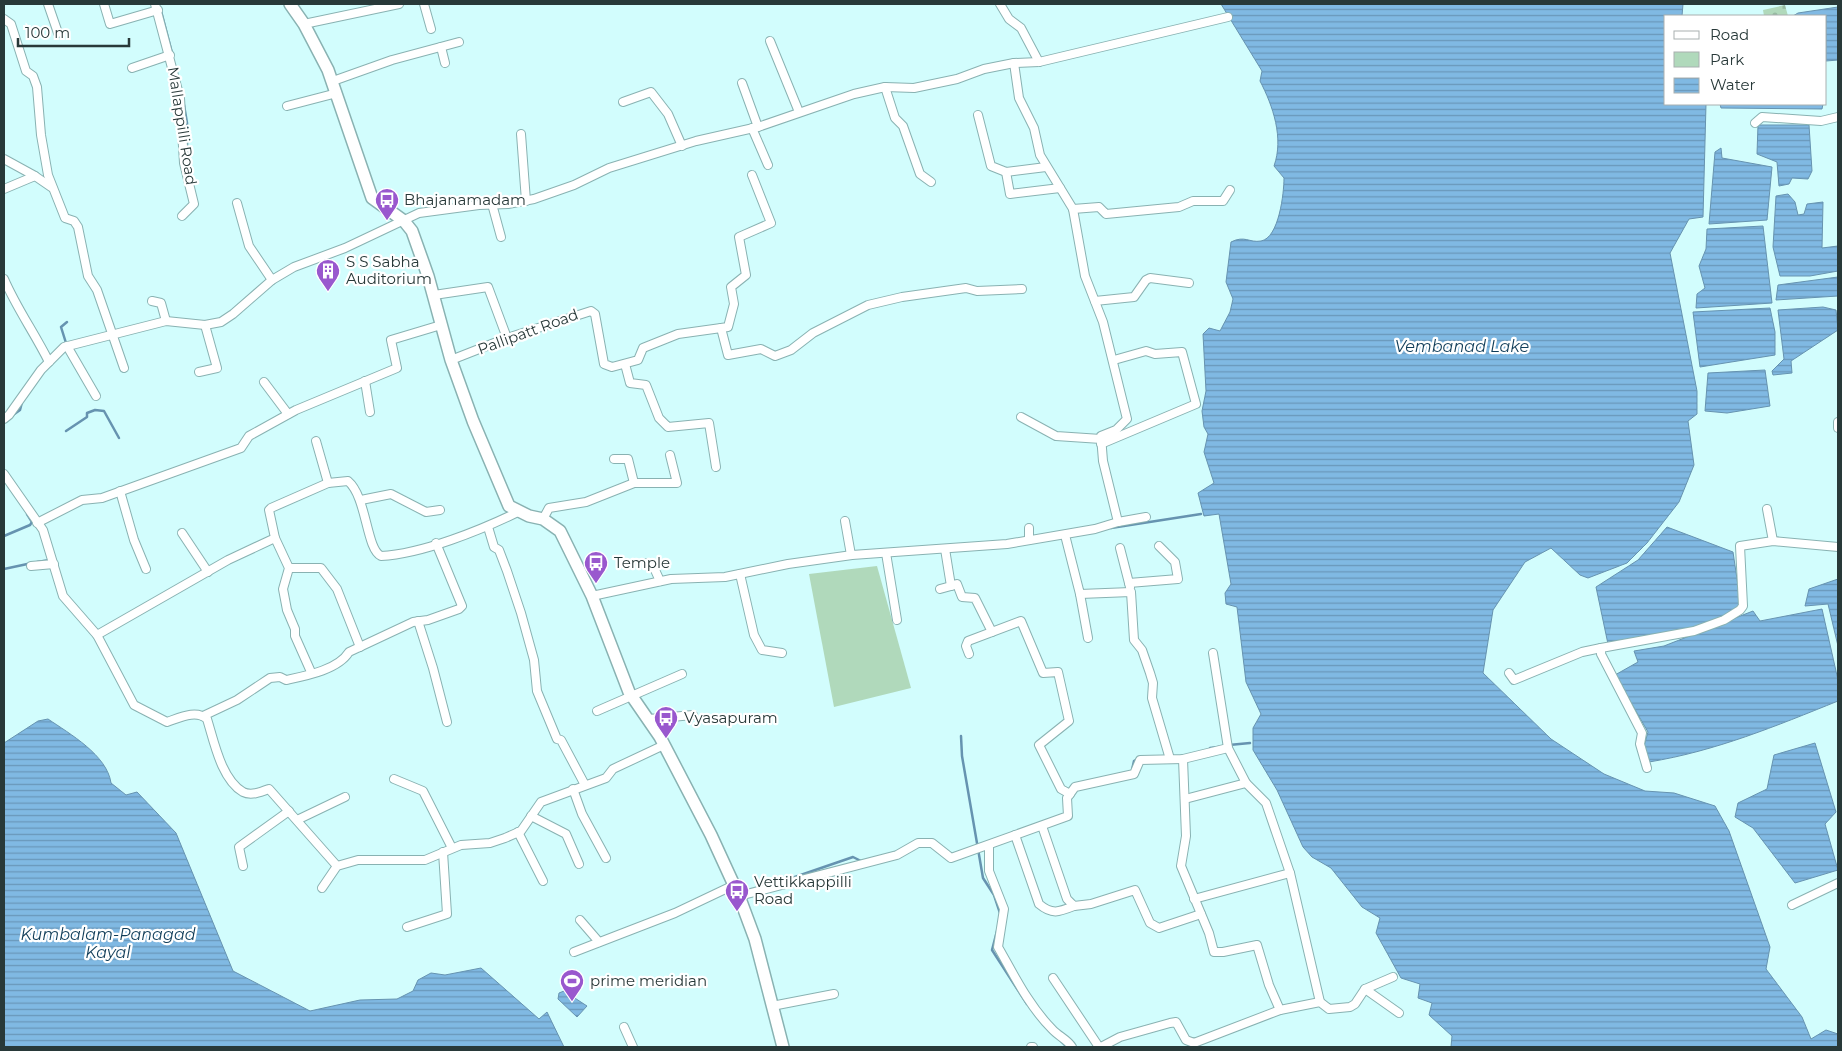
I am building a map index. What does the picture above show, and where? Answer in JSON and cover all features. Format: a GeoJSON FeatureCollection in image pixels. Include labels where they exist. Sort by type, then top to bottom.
{"type":"FeatureCollection","features":[{"type":"Feature","properties":{"kind":"main road"},"geometry":{"type":"LineString","coordinates":[[290,4],[304,24],[333,81],[372,198],[404,221],[412,231],[473,421],[509,506],[518,512],[543,519],[560,531],[592,596],[629,692],[649,719],[664,745],[734,884],[755,938],[782,1047]]}},
{"type":"Feature","properties":{"kind":"street"},"geometry":{"type":"LineString","coordinates":[[48,4],[58,32]]}},
{"type":"Feature","properties":{"kind":"street"},"geometry":{"type":"LineString","coordinates":[[104,4],[110,24],[156,7]]}},
{"type":"Feature","properties":{"kind":"street"},"geometry":{"type":"LineString","coordinates":[[304,24],[399,4]]}},
{"type":"Feature","properties":{"kind":"street"},"geometry":{"type":"LineString","coordinates":[[424,4],[431,29]]}},
{"type":"Feature","properties":{"kind":"street"},"geometry":{"type":"LineString","coordinates":[[1000,4],[1008,19],[1021,28],[1039,62]]}},
{"type":"Feature","properties":{"kind":"street","name":"Mallappilli Road"},"geometry":{"type":"LineString","coordinates":[[156,7],[180,98],[184,163],[194,204],[182,216]]}},
{"type":"Feature","properties":{"kind":"street"},"geometry":{"type":"LineString","coordinates":[[4,419],[49,362],[67,346],[166,321],[205,325],[221,322],[272,280],[309,261],[345,248],[419,213],[492,204],[508,204],[526,200],[574,185],[609,168],[755,127],[854,94],[885,87],[914,88],[1014,63],[1039,62],[1228,18]]}},
{"type":"Feature","properties":{"kind":"street"},"geometry":{"type":"LineString","coordinates":[[4,19],[11,24],[26,71],[33,76],[37,87],[41,134],[51,186],[65,218],[74,221],[78,227],[88,276],[97,290],[124,368]]}},
{"type":"Feature","properties":{"kind":"street"},"geometry":{"type":"LineString","coordinates":[[770,41],[799,112]]}},
{"type":"Feature","properties":{"kind":"street"},"geometry":{"type":"LineString","coordinates":[[333,81],[392,60],[459,42]]}},
{"type":"Feature","properties":{"kind":"street"},"geometry":{"type":"LineString","coordinates":[[441,47],[445,63]]}},
{"type":"Feature","properties":{"kind":"street"},"geometry":{"type":"LineString","coordinates":[[132,68],[170,55]]}},
{"type":"Feature","properties":{"kind":"street"},"geometry":{"type":"LineString","coordinates":[[1014,63],[1020,98],[1034,128],[1046,167],[1073,209],[1085,276],[1114,360],[1127,419],[1116,430],[1101,436],[1101,442],[1118,522]]}},
{"type":"Feature","properties":{"kind":"street"},"geometry":{"type":"LineString","coordinates":[[742,83],[768,165]]}},
{"type":"Feature","properties":{"kind":"street"},"geometry":{"type":"LineString","coordinates":[[885,87],[895,118],[903,126],[920,174],[931,182]]}},
{"type":"Feature","properties":{"kind":"street"},"geometry":{"type":"LineString","coordinates":[[623,102],[651,92],[668,114],[682,146]]}},
{"type":"Feature","properties":{"kind":"street"},"geometry":{"type":"LineString","coordinates":[[287,106],[337,93]]}},
{"type":"Feature","properties":{"kind":"street"},"geometry":{"type":"LineString","coordinates":[[978,115],[991,166],[1006,172],[1046,167]]}},
{"type":"Feature","properties":{"kind":"street"},"geometry":{"type":"LineString","coordinates":[[1755,123],[1762,117],[1820,120],[1838,118]]}},
{"type":"Feature","properties":{"kind":"street"},"geometry":{"type":"LineString","coordinates":[[521,134],[526,200]]}},
{"type":"Feature","properties":{"kind":"street"},"geometry":{"type":"LineString","coordinates":[[4,159],[51,186]]}},
{"type":"Feature","properties":{"kind":"street"},"geometry":{"type":"LineString","coordinates":[[1006,172],[1010,194],[1060,188]]}},
{"type":"Feature","properties":{"kind":"street"},"geometry":{"type":"LineString","coordinates":[[716,467],[709,423],[668,427],[659,418],[646,385],[630,383],[625,364],[638,360],[644,348],[678,334],[728,327],[734,304],[731,287],[746,275],[739,237],[771,223],[752,175]]}},
{"type":"Feature","properties":{"kind":"street"},"geometry":{"type":"LineString","coordinates":[[4,189],[35,176]]}},
{"type":"Feature","properties":{"kind":"street"},"geometry":{"type":"LineString","coordinates":[[1073,209],[1099,207],[1106,214],[1179,207],[1194,202],[1223,201],[1230,190]]}},
{"type":"Feature","properties":{"kind":"street"},"geometry":{"type":"LineString","coordinates":[[237,203],[249,246],[272,280]]}},
{"type":"Feature","properties":{"kind":"street"},"geometry":{"type":"LineString","coordinates":[[492,204],[501,238]]}},
{"type":"Feature","properties":{"kind":"street"},"geometry":{"type":"LineString","coordinates":[[4,278],[13,301],[36,336],[49,362]]}},
{"type":"Feature","properties":{"kind":"street"},"geometry":{"type":"LineString","coordinates":[[1095,301],[1134,297],[1146,280],[1150,278],[1189,282]]}},
{"type":"Feature","properties":{"kind":"street"},"geometry":{"type":"LineString","coordinates":[[434,295],[488,287],[507,338]]}},
{"type":"Feature","properties":{"kind":"street"},"geometry":{"type":"LineString","coordinates":[[721,328],[728,355],[761,349],[775,356],[791,350],[813,333],[868,305],[902,297],[966,288],[977,291],[1022,289]]}},
{"type":"Feature","properties":{"kind":"street"},"geometry":{"type":"LineString","coordinates":[[152,301],[161,303],[166,321]]}},
{"type":"Feature","properties":{"kind":"street","name":"Pallipatt Road"},"geometry":{"type":"LineString","coordinates":[[452,360],[507,338],[591,311],[595,314],[604,364],[612,368],[625,364]]}},
{"type":"Feature","properties":{"kind":"street"},"geometry":{"type":"LineString","coordinates":[[199,372],[217,368],[205,325]]}},
{"type":"Feature","properties":{"kind":"street"},"geometry":{"type":"LineString","coordinates":[[37,523],[82,500],[102,498],[241,448],[249,436],[288,414],[397,368],[391,340],[441,325]]}},
{"type":"Feature","properties":{"kind":"street"},"geometry":{"type":"LineString","coordinates":[[67,346],[96,396]]}},
{"type":"Feature","properties":{"kind":"street"},"geometry":{"type":"LineString","coordinates":[[1021,417],[1056,436],[1101,442],[1196,404],[1182,352],[1155,354],[1146,351],[1114,360]]}},
{"type":"Feature","properties":{"kind":"street"},"geometry":{"type":"LineString","coordinates":[[365,381],[370,412]]}},
{"type":"Feature","properties":{"kind":"street"},"geometry":{"type":"LineString","coordinates":[[264,382],[288,414]]}},
{"type":"Feature","properties":{"kind":"street"},"geometry":{"type":"LineString","coordinates":[[1838,422],[1838,428]]}},
{"type":"Feature","properties":{"kind":"street"},"geometry":{"type":"LineString","coordinates":[[316,441],[328,483]]}},
{"type":"Feature","properties":{"kind":"street"},"geometry":{"type":"LineString","coordinates":[[543,519],[549,508],[586,502],[634,482],[677,483],[670,455]]}},
{"type":"Feature","properties":{"kind":"street"},"geometry":{"type":"LineString","coordinates":[[614,459],[628,459],[634,482]]}},
{"type":"Feature","properties":{"kind":"street"},"geometry":{"type":"LineString","coordinates":[[4,474],[43,530],[63,596],[98,635],[134,705],[167,722],[188,715],[203,716],[237,700],[270,678],[280,677],[286,680],[325,669],[360,647],[418,621],[428,620],[459,609],[462,606],[436,543]]}},
{"type":"Feature","properties":{"kind":"street"},"geometry":{"type":"LineString","coordinates":[[311,672],[295,636],[296,629],[287,610],[283,588],[289,568],[275,538],[269,510],[271,508],[328,483],[348,481],[355,487],[361,500],[374,549],[378,555],[401,552],[436,543],[488,527],[518,512]]}},
{"type":"Feature","properties":{"kind":"street"},"geometry":{"type":"LineString","coordinates":[[120,491],[134,540],[146,569]]}},
{"type":"Feature","properties":{"kind":"street"},"geometry":{"type":"LineString","coordinates":[[361,500],[391,494],[426,512],[440,510]]}},
{"type":"Feature","properties":{"kind":"street"},"geometry":{"type":"LineString","coordinates":[[1768,509],[1773,541]]}},
{"type":"Feature","properties":{"kind":"street"},"geometry":{"type":"LineString","coordinates":[[592,596],[660,581],[740,574],[851,555],[1007,544],[1095,529],[1118,522],[1146,517]]}},
{"type":"Feature","properties":{"kind":"street"},"geometry":{"type":"LineString","coordinates":[[845,521],[851,555]]}},
{"type":"Feature","properties":{"kind":"street"},"geometry":{"type":"LineString","coordinates":[[488,527],[494,547],[499,550],[502,557],[521,613],[534,660],[537,691],[557,739],[561,740],[585,785]]}},
{"type":"Feature","properties":{"kind":"street"},"geometry":{"type":"LineString","coordinates":[[1029,528],[1029,540]]}},
{"type":"Feature","properties":{"kind":"street"},"geometry":{"type":"LineString","coordinates":[[182,533],[208,572]]}},
{"type":"Feature","properties":{"kind":"street"},"geometry":{"type":"LineString","coordinates":[[1064,535],[1080,594],[1088,638]]}},
{"type":"Feature","properties":{"kind":"street"},"geometry":{"type":"LineString","coordinates":[[98,635],[208,572],[275,538]]}},
{"type":"Feature","properties":{"kind":"street"},"geometry":{"type":"LineString","coordinates":[[1508,673],[1514,680],[1582,652],[1679,636],[1724,620],[1743,606],[1740,546],[1773,541],[1838,547]]}},
{"type":"Feature","properties":{"kind":"street"},"geometry":{"type":"LineString","coordinates":[[1080,594],[1130,588],[1178,579],[1175,562],[1159,546]]}},
{"type":"Feature","properties":{"kind":"street"},"geometry":{"type":"LineString","coordinates":[[1120,548],[1130,588],[1134,640],[1142,650],[1153,683],[1152,698],[1170,760]]}},
{"type":"Feature","properties":{"kind":"street"},"geometry":{"type":"LineString","coordinates":[[946,549],[951,586]]}},
{"type":"Feature","properties":{"kind":"street"},"geometry":{"type":"LineString","coordinates":[[886,553],[897,620]]}},
{"type":"Feature","properties":{"kind":"street"},"geometry":{"type":"LineString","coordinates":[[647,563],[655,570],[660,581]]}},
{"type":"Feature","properties":{"kind":"street"},"geometry":{"type":"LineString","coordinates":[[31,566],[54,564]]}},
{"type":"Feature","properties":{"kind":"street"},"geometry":{"type":"LineString","coordinates":[[289,568],[322,568],[337,589],[360,647]]}},
{"type":"Feature","properties":{"kind":"street"},"geometry":{"type":"LineString","coordinates":[[740,574],[754,635],[762,650],[782,653]]}},
{"type":"Feature","properties":{"kind":"street"},"geometry":{"type":"LineString","coordinates":[[940,589],[957,584],[962,597],[975,598],[992,632]]}},
{"type":"Feature","properties":{"kind":"street"},"geometry":{"type":"LineString","coordinates":[[418,621],[434,668],[447,722]]}},
{"type":"Feature","properties":{"kind":"street"},"geometry":{"type":"LineString","coordinates":[[969,654],[966,646],[968,641],[1020,621],[1043,673],[1058,672],[1069,721],[1039,745],[1061,789],[1070,794]]}},
{"type":"Feature","properties":{"kind":"street"},"geometry":{"type":"LineString","coordinates":[[1601,648],[1601,654],[1642,733],[1640,744],[1647,768]]}},
{"type":"Feature","properties":{"kind":"street"},"geometry":{"type":"LineString","coordinates":[[1213,653],[1228,748],[1246,783],[1266,803],[1290,873],[1320,1002],[1328,1009],[1350,1007],[1356,1004],[1365,989],[1393,977]]}},
{"type":"Feature","properties":{"kind":"street"},"geometry":{"type":"LineString","coordinates":[[597,711],[682,674]]}},
{"type":"Feature","properties":{"kind":"street"},"geometry":{"type":"LineString","coordinates":[[649,719],[693,715]]}},
{"type":"Feature","properties":{"kind":"street"},"geometry":{"type":"LineString","coordinates":[[203,716],[207,719],[226,774],[243,792],[255,794],[269,789],[337,866]]}},
{"type":"Feature","properties":{"kind":"street"},"geometry":{"type":"LineString","coordinates":[[322,888],[337,866],[358,860],[425,860],[461,845],[490,843],[518,832],[541,802],[606,778],[613,770],[664,745]]}},
{"type":"Feature","properties":{"kind":"street"},"geometry":{"type":"LineString","coordinates":[[739,896],[897,855],[918,843],[932,842],[951,858],[1068,816],[1067,798],[1075,787],[1134,774],[1140,760],[1183,759],[1228,748]]}},
{"type":"Feature","properties":{"kind":"street"},"geometry":{"type":"LineString","coordinates":[[1183,759],[1186,836],[1181,866],[1209,933],[1214,952],[1257,945],[1269,985],[1280,1010]]}},
{"type":"Feature","properties":{"kind":"street"},"geometry":{"type":"LineString","coordinates":[[394,779],[423,791],[452,848]]}},
{"type":"Feature","properties":{"kind":"street"},"geometry":{"type":"LineString","coordinates":[[1184,799],[1246,783]]}},
{"type":"Feature","properties":{"kind":"street"},"geometry":{"type":"LineString","coordinates":[[573,790],[582,814],[606,858]]}},
{"type":"Feature","properties":{"kind":"street"},"geometry":{"type":"LineString","coordinates":[[297,820],[345,797]]}},
{"type":"Feature","properties":{"kind":"street"},"geometry":{"type":"LineString","coordinates":[[242,866],[239,847],[290,811]]}},
{"type":"Feature","properties":{"kind":"street"},"geometry":{"type":"LineString","coordinates":[[531,816],[566,834],[578,864]]}},
{"type":"Feature","properties":{"kind":"street"},"geometry":{"type":"LineString","coordinates":[[1042,826],[1068,899],[1074,906]]}},
{"type":"Feature","properties":{"kind":"street"},"geometry":{"type":"LineString","coordinates":[[518,832],[543,881]]}},
{"type":"Feature","properties":{"kind":"street"},"geometry":{"type":"LineString","coordinates":[[1015,835],[1039,904],[1047,911],[1055,913],[1135,890],[1150,923],[1159,928],[1201,914]]}},
{"type":"Feature","properties":{"kind":"street"},"geometry":{"type":"LineString","coordinates":[[989,845],[989,871],[1004,909],[998,947],[1032,1002],[1052,1029],[1069,1042],[1072,1047]]}},
{"type":"Feature","properties":{"kind":"street"},"geometry":{"type":"LineString","coordinates":[[408,927],[447,914],[443,852]]}},
{"type":"Feature","properties":{"kind":"street"},"geometry":{"type":"LineString","coordinates":[[1194,899],[1290,873]]}},
{"type":"Feature","properties":{"kind":"street"},"geometry":{"type":"LineString","coordinates":[[1792,905],[1838,883]]}},
{"type":"Feature","properties":{"kind":"street"},"geometry":{"type":"LineString","coordinates":[[574,952],[658,920],[734,884]]}},
{"type":"Feature","properties":{"kind":"street"},"geometry":{"type":"LineString","coordinates":[[580,920],[599,942]]}},
{"type":"Feature","properties":{"kind":"street"},"geometry":{"type":"LineString","coordinates":[[1052,978],[1100,1047],[1120,1037],[1176,1022],[1186,1040],[1194,1043],[1280,1010],[1320,1002]]}},
{"type":"Feature","properties":{"kind":"street"},"geometry":{"type":"LineString","coordinates":[[1365,989],[1399,1012]]}},
{"type":"Feature","properties":{"kind":"street"},"geometry":{"type":"LineString","coordinates":[[772,1006],[834,994]]}},
{"type":"Feature","properties":{"kind":"street"},"geometry":{"type":"LineString","coordinates":[[624,1027],[634,1047]]}},
{"type":"Feature","properties":{"kind":"green space"},"geometry":{"type":"Polygon","coordinates":[[[1785,5],[1788,15],[1764,15],[1763,10],[1785,5]]]}},
{"type":"Feature","properties":{"kind":"green space"},"geometry":{"type":"Polygon","coordinates":[[[877,566],[911,688],[834,707],[809,574],[877,566]]]}},
{"type":"Feature","properties":{"kind":"water","name":"Vembanad Lake"},"geometry":{"type":"Polygon","coordinates":[[[1221,4],[1683,4],[1682,15],[1664,15],[1664,105],[1706,105],[1703,217],[1689,219],[1670,253],[1697,391],[1697,414],[1688,421],[1694,465],[1679,502],[1647,543],[1627,563],[1588,578],[1580,575],[1551,548],[1525,562],[1493,610],[1483,673],[1551,739],[1604,774],[1645,791],[1674,793],[1715,806],[1729,831],[1770,947],[1766,969],[1802,1017],[1811,1039],[1826,1030],[1838,1034],[1838,1047],[1451,1047],[1452,1036],[1429,1015],[1432,1003],[1418,998],[1420,984],[1401,978],[1376,933],[1380,918],[1362,907],[1331,868],[1312,857],[1303,847],[1277,790],[1253,750],[1253,728],[1261,714],[1246,682],[1237,607],[1226,604],[1225,593],[1231,584],[1219,514],[1204,516],[1198,493],[1214,483],[1204,452],[1208,434],[1204,427],[1202,411],[1206,391],[1203,334],[1209,328],[1220,331],[1230,312],[1233,299],[1226,282],[1231,242],[1240,239],[1261,241],[1267,238],[1276,224],[1284,185],[1284,178],[1274,166],[1278,144],[1276,122],[1260,81],[1262,71],[1221,4]]]}},
{"type":"Feature","properties":{"kind":"water"},"geometry":{"type":"Polygon","coordinates":[[[1838,7],[1838,60],[1827,61],[1827,15],[1795,15],[1838,7]]]}},
{"type":"Feature","properties":{"kind":"water"},"geometry":{"type":"Polygon","coordinates":[[[1720,105],[1823,105],[1822,109],[1721,108],[1720,105]]]}},
{"type":"Feature","properties":{"kind":"water"},"geometry":{"type":"Polygon","coordinates":[[[1758,125],[1809,125],[1812,171],[1808,179],[1792,178],[1789,184],[1779,186],[1777,162],[1757,154],[1758,125]]]}},
{"type":"Feature","properties":{"kind":"water"},"geometry":{"type":"Polygon","coordinates":[[[1721,148],[1722,158],[1772,167],[1767,220],[1709,224],[1715,152],[1721,148]]]}},
{"type":"Feature","properties":{"kind":"water"},"geometry":{"type":"Polygon","coordinates":[[[1788,194],[1795,202],[1798,215],[1804,214],[1807,204],[1823,202],[1822,248],[1838,246],[1838,271],[1810,276],[1780,276],[1773,247],[1776,196],[1788,194]]]}},
{"type":"Feature","properties":{"kind":"water"},"geometry":{"type":"Polygon","coordinates":[[[1763,226],[1772,303],[1696,308],[1697,294],[1705,288],[1699,266],[1706,249],[1707,229],[1763,226]]]}},
{"type":"Feature","properties":{"kind":"water"},"geometry":{"type":"Polygon","coordinates":[[[1838,277],[1838,296],[1776,300],[1778,285],[1838,277]]]}},
{"type":"Feature","properties":{"kind":"water"},"geometry":{"type":"Polygon","coordinates":[[[1823,307],[1836,310],[1838,330],[1791,361],[1792,373],[1773,375],[1772,371],[1784,359],[1778,310],[1823,307]]]}},
{"type":"Feature","properties":{"kind":"water"},"geometry":{"type":"Polygon","coordinates":[[[1770,308],[1775,332],[1775,355],[1700,367],[1693,312],[1770,308]]]}},
{"type":"Feature","properties":{"kind":"water"},"geometry":{"type":"Polygon","coordinates":[[[1765,370],[1770,406],[1727,413],[1705,411],[1708,373],[1765,370]]]}},
{"type":"Feature","properties":{"kind":"water"},"geometry":{"type":"Polygon","coordinates":[[[1667,527],[1733,552],[1741,606],[1708,623],[1677,633],[1608,644],[1596,587],[1638,560],[1667,527]]]}},
{"type":"Feature","properties":{"kind":"water"},"geometry":{"type":"Polygon","coordinates":[[[1838,579],[1838,646],[1828,604],[1805,606],[1809,589],[1838,579]]]}},
{"type":"Feature","properties":{"kind":"water"},"geometry":{"type":"Polygon","coordinates":[[[1822,609],[1838,680],[1838,701],[1722,744],[1649,762],[1644,746],[1648,732],[1615,675],[1638,662],[1634,651],[1664,646],[1753,611],[1760,621],[1822,609]]]}},
{"type":"Feature","properties":{"kind":"water","name":"Kumbalam-Panagad Kayal"},"geometry":{"type":"Polygon","coordinates":[[[48,719],[77,738],[95,754],[103,763],[111,783],[126,795],[137,792],[176,833],[233,971],[310,1011],[360,1000],[397,999],[413,991],[418,980],[431,973],[445,975],[481,968],[539,1019],[547,1012],[564,1047],[4,1047],[4,743],[38,721],[48,719]]]}},
{"type":"Feature","properties":{"kind":"water"},"geometry":{"type":"Polygon","coordinates":[[[1815,743],[1836,812],[1825,824],[1838,870],[1795,883],[1753,828],[1735,817],[1738,803],[1767,789],[1774,755],[1815,743]]]}},
{"type":"Feature","properties":{"kind":"water","name":"prime meridian"},"geometry":{"type":"Polygon","coordinates":[[[564,991],[587,1006],[577,1017],[558,999],[559,993],[564,991]]]}},
{"type":"Feature","properties":{"kind":"waterway"},"geometry":{"type":"LineString","coordinates":[[161,11],[172,53]]}},
{"type":"Feature","properties":{"kind":"waterway"},"geometry":{"type":"LineString","coordinates":[[184,105],[187,123],[187,154]]}},
{"type":"Feature","properties":{"kind":"waterway"},"geometry":{"type":"LineString","coordinates":[[63,345],[66,343],[61,327],[67,322]]}},
{"type":"Feature","properties":{"kind":"waterway"},"geometry":{"type":"LineString","coordinates":[[13,415],[20,410],[22,402]]}},
{"type":"Feature","properties":{"kind":"waterway"},"geometry":{"type":"LineString","coordinates":[[66,431],[87,417],[87,413],[95,410],[104,411],[119,438]]}},
{"type":"Feature","properties":{"kind":"waterway"},"geometry":{"type":"LineString","coordinates":[[4,536],[30,525],[32,522],[27,514]]}},
{"type":"Feature","properties":{"kind":"waterway"},"geometry":{"type":"LineString","coordinates":[[1111,528],[1201,514]]}},
{"type":"Feature","properties":{"kind":"waterway"},"geometry":{"type":"LineString","coordinates":[[37,562],[50,560]]}},
{"type":"Feature","properties":{"kind":"waterway"},"geometry":{"type":"LineString","coordinates":[[4,569],[32,563]]}},
{"type":"Feature","properties":{"kind":"waterway"},"geometry":{"type":"LineString","coordinates":[[961,736],[962,756],[983,878],[994,895],[1000,913]]}},
{"type":"Feature","properties":{"kind":"waterway"},"geometry":{"type":"LineString","coordinates":[[1229,745],[1250,743]]}},
{"type":"Feature","properties":{"kind":"waterway"},"geometry":{"type":"LineString","coordinates":[[1210,748],[1219,747]]}},
{"type":"Feature","properties":{"kind":"waterway"},"geometry":{"type":"LineString","coordinates":[[1132,770],[1134,761],[1139,758]]}},
{"type":"Feature","properties":{"kind":"waterway"},"geometry":{"type":"LineString","coordinates":[[789,879],[853,857],[861,861]]}},
{"type":"Feature","properties":{"kind":"waterway"},"geometry":{"type":"LineString","coordinates":[[997,931],[992,950],[1027,1004]]}},
{"type":"Feature","properties":{"kind":"waterway"},"geometry":{"type":"LineString","coordinates":[[1061,1041],[1067,1047]]}},
{"type":"Feature","properties":{"kind":"place","name":"Bhajanamadam"},"geometry":{"type":"Point","coordinates":[387,221]}},
{"type":"Feature","properties":{"kind":"place","name":"S S Sabha Auditorium"},"geometry":{"type":"Point","coordinates":[328,292]}},
{"type":"Feature","properties":{"kind":"place","name":"Temple"},"geometry":{"type":"Point","coordinates":[596,584]}},
{"type":"Feature","properties":{"kind":"place","name":"Vyasapuram"},"geometry":{"type":"Point","coordinates":[666,739]}},
{"type":"Feature","properties":{"kind":"place","name":"Vettikkappilli Road"},"geometry":{"type":"Point","coordinates":[737,912]}},
{"type":"Feature","properties":{"kind":"place","name":"prime meridian"},"geometry":{"type":"Point","coordinates":[572,1002]}}]}
